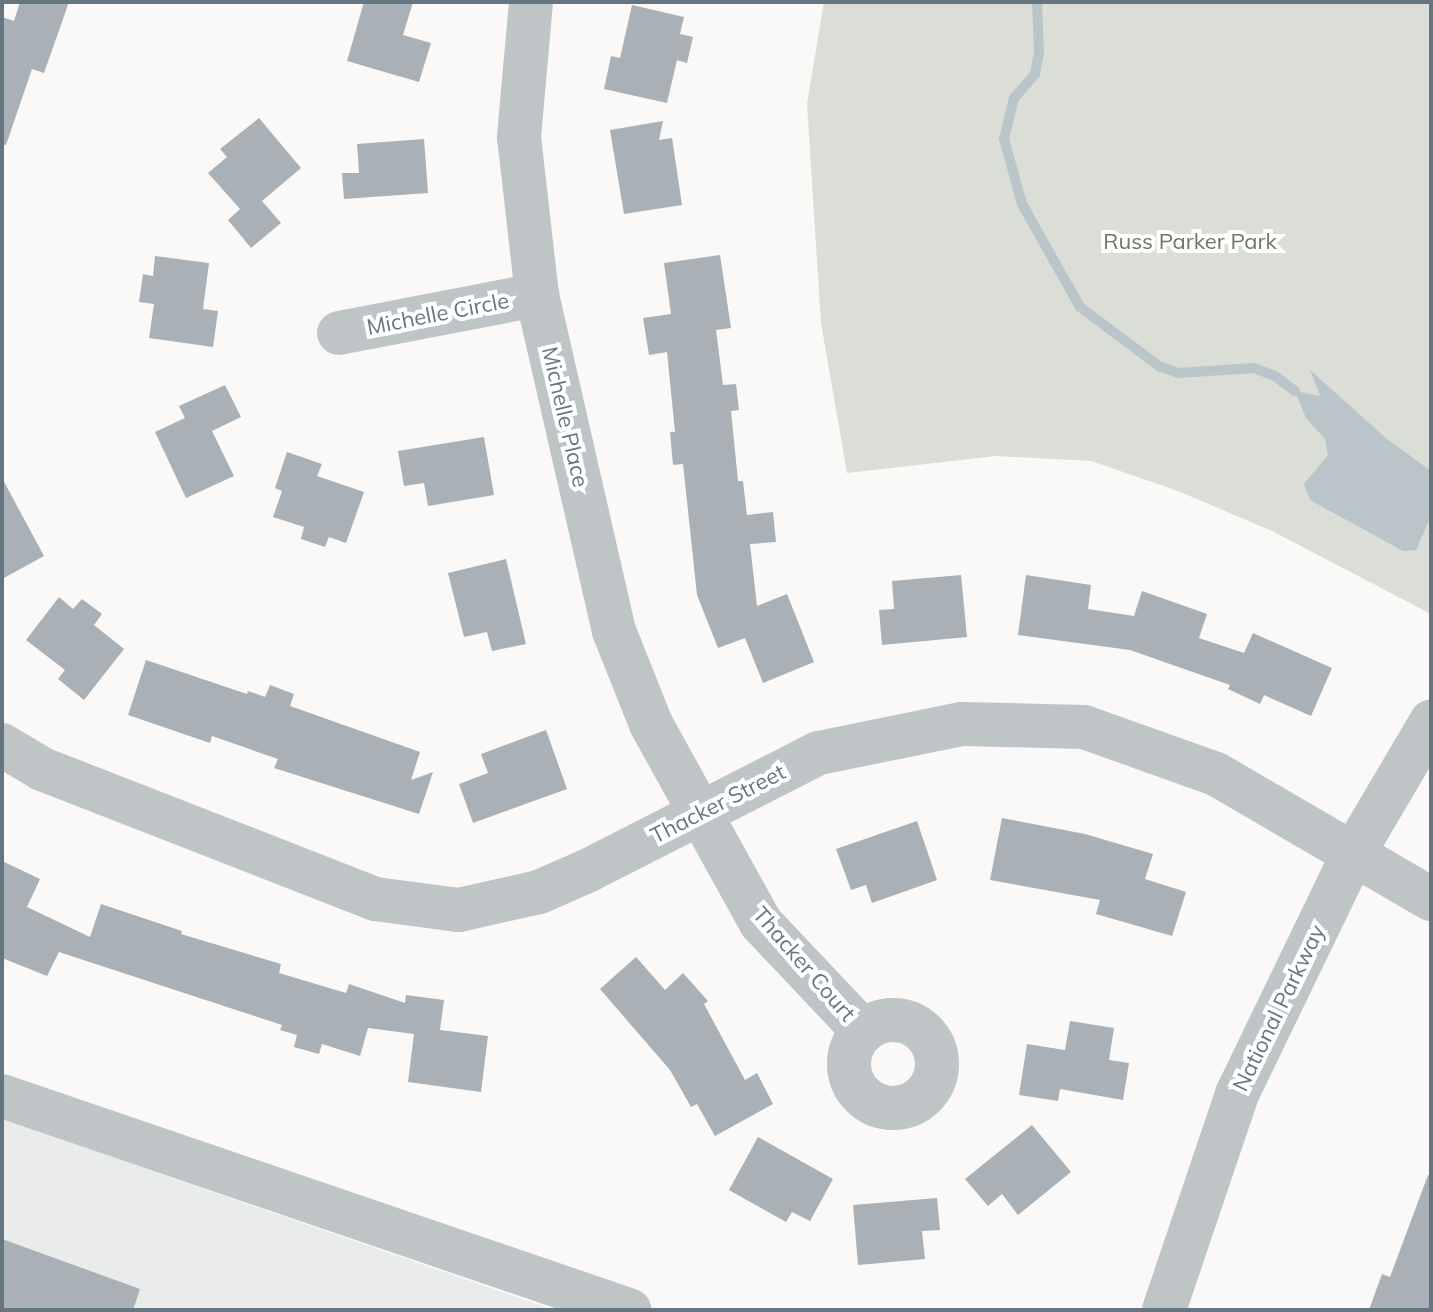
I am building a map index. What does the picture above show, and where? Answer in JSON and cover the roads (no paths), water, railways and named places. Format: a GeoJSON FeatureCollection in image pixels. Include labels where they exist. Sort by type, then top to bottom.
{"type":"FeatureCollection","features":[{"type":"Feature","properties":{"kind":"street","name":"Michelle Place"},"geometry":{"type":"LineString","coordinates":[[531,2],[519,137],[537,295],[614,631],[651,724],[698,813]]}},
{"type":"Feature","properties":{"kind":"street","name":"Michelle Circle"},"geometry":{"type":"LineString","coordinates":[[339,333],[537,295]]}},
{"type":"Feature","properties":{"kind":"street","name":"National Parkway"},"geometry":{"type":"LineString","coordinates":[[1164,1310],[1237,1094],[1352,856],[1431,722]]}},
{"type":"Feature","properties":{"kind":"street","name":"Thacker Street"},"geometry":{"type":"LineString","coordinates":[[2,745],[42,769],[375,899],[459,910],[539,892],[587,871],[819,753],[962,724],[1084,727],[1216,774],[1352,856],[1431,899]]}},
{"type":"Feature","properties":{"kind":"street","name":"Thacker Court"},"geometry":{"type":"LineString","coordinates":[[698,813],[761,923],[863,1031]]}},
{"type":"Feature","properties":{"kind":"street"},"geometry":{"type":"LineString","coordinates":[[2,1096],[629,1310]]}},
{"type":"Feature","properties":{"kind":"waterway"},"geometry":{"type":"LineString","coordinates":[[1037,2],[1039,52],[1035,74],[1014,98],[1004,139],[1022,204],[1080,307],[1159,366],[1178,373],[1254,368],[1275,376],[1295,391]]}},
{"type":"Feature","properties":{"kind":"park label","name":"Russ Parker Park"},"geometry":{"type":"Point","coordinates":[1190,242]}}]}
